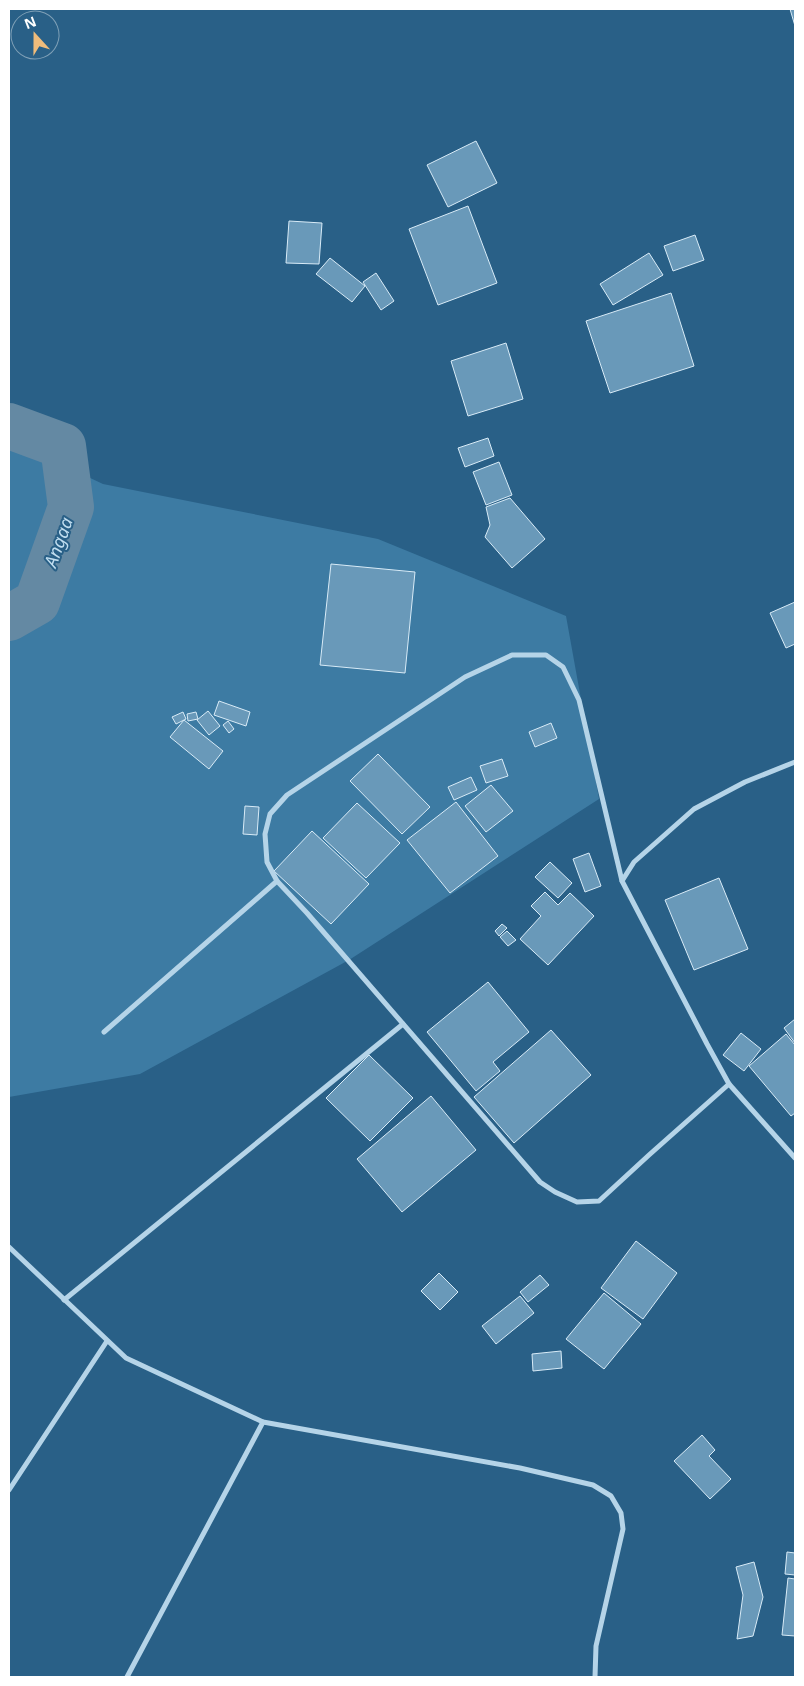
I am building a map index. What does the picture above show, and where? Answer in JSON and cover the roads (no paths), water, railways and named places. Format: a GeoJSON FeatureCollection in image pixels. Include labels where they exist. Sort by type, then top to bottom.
{"type":"FeatureCollection","features":[{"type":"Feature","properties":{"kind":"street"},"geometry":{"type":"LineString","coordinates":[[729,1084],[599,1201],[577,1202],[555,1192],[540,1182],[307,913],[276,881],[267,862],[265,834],[270,814],[287,795],[465,677],[512,655],[546,655],[563,668],[579,700],[622,881],[729,1084],[795,1158]]}},
{"type":"Feature","properties":{"kind":"street"},"geometry":{"type":"LineString","coordinates":[[622,881],[634,862],[694,810],[745,782],[795,762]]}},
{"type":"Feature","properties":{"kind":"street"},"geometry":{"type":"LineString","coordinates":[[104,1032],[276,881]]}},
{"type":"Feature","properties":{"kind":"street"},"geometry":{"type":"LineString","coordinates":[[64,1300],[403,1024]]}},
{"type":"Feature","properties":{"kind":"street"},"geometry":{"type":"LineString","coordinates":[[9,1247],[126,1358],[263,1422],[520,1468],[593,1485],[611,1496],[621,1513],[623,1529],[596,1646],[595,1677]]}},
{"type":"Feature","properties":{"kind":"street"},"geometry":{"type":"LineString","coordinates":[[9,1490],[108,1341]]}},
{"type":"Feature","properties":{"kind":"street"},"geometry":{"type":"LineString","coordinates":[[127,1677],[263,1422]]}},
{"type":"Feature","properties":{"kind":"waterway","name":"Angaa"},"geometry":{"type":"LineString","coordinates":[[9,426],[63,446],[71,507],[37,602],[9,618]]}}]}
